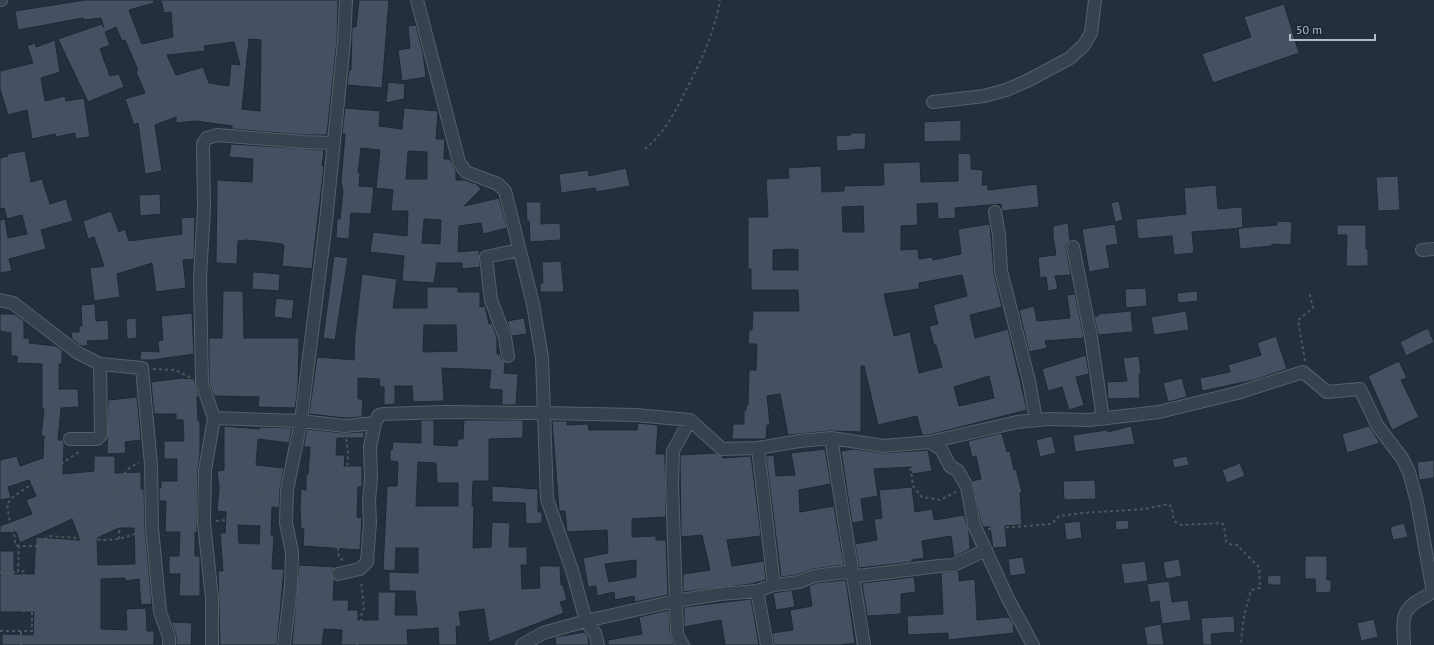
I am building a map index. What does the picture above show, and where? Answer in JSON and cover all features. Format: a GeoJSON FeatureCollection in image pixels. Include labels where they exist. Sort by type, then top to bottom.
{"type":"FeatureCollection","features":[{"type":"Feature","properties":{"kind":"street"},"geometry":{"type":"LineString","coordinates":[[284,645],[291,586],[292,552],[286,523],[287,490],[301,421],[328,210],[344,41],[346,0]]}},
{"type":"Feature","properties":{"kind":"street"},"geometry":{"type":"LineString","coordinates":[[417,0],[458,162],[466,172],[498,184],[504,191],[533,304],[542,358],[547,499],[572,570],[586,621],[595,633],[598,645]]}},
{"type":"Feature","properties":{"kind":"street"},"geometry":{"type":"LineString","coordinates":[[933,102],[984,96],[1006,90],[1028,81],[1070,58],[1084,45],[1090,32],[1095,0]]}},
{"type":"Feature","properties":{"kind":"street"},"geometry":{"type":"LineString","coordinates":[[212,645],[212,598],[204,523],[205,470],[214,418],[202,383],[200,277],[204,208],[202,153],[205,140],[211,135],[217,135],[334,143]]}},
{"type":"Feature","properties":{"kind":"street"},"geometry":{"type":"LineString","coordinates":[[995,212],[999,235],[1001,271],[1029,381],[1036,420]]}},
{"type":"Feature","properties":{"kind":"street"},"geometry":{"type":"LineString","coordinates":[[1073,247],[1091,337],[1103,419]]}},
{"type":"Feature","properties":{"kind":"street"},"geometry":{"type":"LineString","coordinates":[[508,356],[505,337],[492,300],[486,257],[519,250]]}},
{"type":"Feature","properties":{"kind":"street"},"geometry":{"type":"LineString","coordinates":[[0,300],[13,303],[78,353],[100,364],[142,368],[151,465],[152,528],[160,612],[169,638],[169,645]]}},
{"type":"Feature","properties":{"kind":"street"},"geometry":{"type":"LineString","coordinates":[[70,439],[97,439],[101,435],[100,364]]}},
{"type":"Feature","properties":{"kind":"street"},"geometry":{"type":"LineString","coordinates":[[338,574],[360,569],[367,562],[369,543],[370,447],[375,423],[379,415],[383,414],[444,412],[636,415],[690,420],[722,448],[758,448],[799,440],[831,438],[884,446],[907,442],[930,442],[1017,422],[1036,420],[1103,419],[1170,410],[1237,393],[1303,372],[1328,393],[1357,388],[1362,391],[1376,425],[1402,458],[1409,472],[1417,502],[1434,592],[1413,604],[1405,612],[1403,622],[1404,645]]}},
{"type":"Feature","properties":{"kind":"street"},"geometry":{"type":"LineString","coordinates":[[214,418],[301,421],[345,426],[375,423]]}},
{"type":"Feature","properties":{"kind":"street"},"geometry":{"type":"LineString","coordinates":[[683,645],[677,634],[672,483],[673,451],[690,420]]}},
{"type":"Feature","properties":{"kind":"street"},"geometry":{"type":"LineString","coordinates":[[831,438],[864,645]]}},
{"type":"Feature","properties":{"kind":"street"},"geometry":{"type":"LineString","coordinates":[[930,442],[940,449],[950,466],[958,471],[967,487],[974,525],[1008,599],[1033,645]]}},
{"type":"Feature","properties":{"kind":"street"},"geometry":{"type":"LineString","coordinates":[[758,448],[774,585]]}},
{"type":"Feature","properties":{"kind":"street"},"geometry":{"type":"LineString","coordinates":[[522,645],[543,633],[586,621],[676,601],[720,594],[757,591],[774,585],[799,582],[814,576],[836,572],[853,573],[858,576],[954,565],[986,550]]}},
{"type":"Feature","properties":{"kind":"street"},"geometry":{"type":"LineString","coordinates":[[757,591],[767,645]]}},
{"type":"Feature","properties":{"kind":"path"},"geometry":{"type":"LineString","coordinates":[[645,149],[655,141],[673,118],[701,62],[716,23],[720,0]]}},
{"type":"Feature","properties":{"kind":"path"},"geometry":{"type":"LineString","coordinates":[[1303,372],[1305,358],[1298,320],[1313,308],[1309,291]]}},
{"type":"Feature","properties":{"kind":"path"},"geometry":{"type":"LineString","coordinates":[[142,368],[175,370],[202,383]]}},
{"type":"Feature","properties":{"kind":"path"},"geometry":{"type":"LineString","coordinates":[[345,426],[348,453],[346,492],[341,492],[338,553],[339,558],[360,569],[364,609],[361,613],[360,636],[357,645]]}},
{"type":"Feature","properties":{"kind":"path"},"geometry":{"type":"LineString","coordinates":[[97,439],[13,497],[7,504],[11,530],[14,537],[14,545],[36,546],[49,536],[103,540],[112,538],[119,539],[152,528]]}},
{"type":"Feature","properties":{"kind":"path"},"geometry":{"type":"LineString","coordinates":[[907,442],[913,486],[922,497],[940,500],[967,487]]}},
{"type":"Feature","properties":{"kind":"path"},"geometry":{"type":"LineString","coordinates":[[119,539],[117,502],[118,488],[127,471],[134,464],[144,461],[151,465]]}},
{"type":"Feature","properties":{"kind":"path"},"geometry":{"type":"LineString","coordinates":[[204,523],[221,519],[246,518],[251,515],[258,492],[262,489],[287,490]]}},
{"type":"Feature","properties":{"kind":"path"},"geometry":{"type":"LineString","coordinates":[[974,525],[984,529],[1052,524],[1059,516],[1082,512],[1145,509],[1168,504],[1172,507],[1174,521],[1176,523],[1221,523],[1224,525],[1226,542],[1228,544],[1237,545],[1259,566],[1260,571],[1260,588],[1251,590],[1244,616],[1241,641],[1242,645]]}},
{"type":"Feature","properties":{"kind":"path"},"geometry":{"type":"LineString","coordinates":[[18,572],[19,546]]}},
{"type":"Feature","properties":{"kind":"path"},"geometry":{"type":"LineString","coordinates":[[0,573],[24,571],[23,611],[32,610],[32,631],[0,632]]}},
{"type":"Feature","properties":{"kind":"path"},"geometry":{"type":"LineString","coordinates":[[21,632],[21,645]]}},
{"type":"Feature","properties":{"kind":"building"},"geometry":{"type":"Polygon","coordinates":[[[85,0],[154,0],[154,3],[129,10],[142,44],[173,37],[171,12],[164,13],[161,0],[338,0],[337,40],[327,134],[303,135],[232,129],[232,126],[196,121],[176,123],[176,117],[155,125],[162,171],[145,174],[138,123],[134,125],[125,99],[145,93],[136,72],[138,70],[125,40],[122,41],[116,27],[105,32],[110,45],[100,49],[110,76],[119,74],[124,87],[88,102],[58,39],[102,24],[104,28],[101,18],[84,20],[83,18],[18,30],[15,11],[85,0]],[[249,39],[242,109],[260,111],[261,40],[249,39]],[[234,42],[204,46],[205,51],[167,55],[176,75],[203,67],[209,83],[229,86],[231,64],[240,65],[234,42]]]}},
{"type":"Feature","properties":{"kind":"building"},"geometry":{"type":"Polygon","coordinates":[[[359,0],[389,0],[382,88],[347,85],[349,70],[351,70],[352,27],[356,27],[359,0]]]}},
{"type":"Feature","properties":{"kind":"building"},"geometry":{"type":"Polygon","coordinates":[[[1284,4],[1299,53],[1213,83],[1202,54],[1251,37],[1244,17],[1284,4]]]}},
{"type":"Feature","properties":{"kind":"building"},"geometry":{"type":"Polygon","coordinates":[[[416,25],[423,53],[426,77],[402,81],[398,50],[410,48],[408,26],[416,25]]]}},
{"type":"Feature","properties":{"kind":"building"},"geometry":{"type":"Polygon","coordinates":[[[55,40],[60,72],[41,78],[45,101],[65,96],[66,101],[84,98],[90,137],[75,139],[75,133],[56,137],[55,134],[32,139],[27,110],[8,115],[0,89],[0,71],[33,63],[27,46],[35,43],[36,47],[55,40]]]}},
{"type":"Feature","properties":{"kind":"building"},"geometry":{"type":"Polygon","coordinates":[[[388,82],[405,84],[404,99],[386,103],[388,82]]]}},
{"type":"Feature","properties":{"kind":"building"},"geometry":{"type":"Polygon","coordinates":[[[345,108],[380,111],[379,126],[402,129],[404,108],[438,111],[436,139],[445,139],[444,159],[450,159],[456,171],[456,180],[465,180],[476,184],[481,189],[464,206],[499,198],[507,228],[483,234],[481,223],[459,226],[458,252],[479,250],[480,267],[462,269],[462,263],[437,263],[434,283],[402,281],[404,256],[370,252],[373,232],[407,236],[408,211],[391,211],[393,190],[376,188],[380,150],[361,148],[358,172],[360,173],[359,186],[374,187],[371,214],[351,213],[349,239],[336,238],[337,219],[340,219],[343,191],[341,182],[345,134],[342,134],[345,108]],[[408,151],[406,179],[427,179],[427,152],[408,151]],[[424,219],[422,243],[440,244],[441,220],[424,219]]]}},
{"type":"Feature","properties":{"kind":"building"},"geometry":{"type":"Polygon","coordinates":[[[961,120],[961,141],[924,142],[924,122],[961,120]]]}},
{"type":"Feature","properties":{"kind":"building"},"geometry":{"type":"Polygon","coordinates":[[[851,133],[866,133],[865,149],[837,151],[836,136],[851,135],[851,133]]]}},
{"type":"Feature","properties":{"kind":"building"},"geometry":{"type":"Polygon","coordinates":[[[231,144],[324,150],[322,166],[324,166],[312,269],[282,266],[283,244],[247,240],[238,241],[237,264],[216,263],[217,180],[252,182],[253,159],[229,157],[231,144]]]}},
{"type":"Feature","properties":{"kind":"building"},"geometry":{"type":"Polygon","coordinates":[[[25,151],[31,182],[42,179],[50,204],[66,199],[73,221],[41,230],[46,249],[9,259],[12,271],[0,273],[0,220],[5,219],[8,238],[27,234],[22,215],[7,219],[4,208],[0,209],[0,158],[8,156],[7,154],[25,151]]]}},
{"type":"Feature","properties":{"kind":"building"},"geometry":{"type":"Polygon","coordinates":[[[958,153],[971,154],[971,169],[983,170],[982,185],[988,185],[988,190],[1037,184],[1039,207],[1002,211],[1001,204],[955,208],[956,218],[938,219],[937,203],[917,204],[918,225],[901,226],[901,250],[918,249],[919,259],[932,257],[933,260],[961,254],[958,229],[990,224],[994,273],[1002,307],[970,315],[975,338],[1008,329],[1027,410],[929,435],[922,435],[917,416],[878,425],[864,366],[861,366],[861,432],[830,431],[788,435],[780,394],[767,396],[770,425],[767,425],[766,439],[732,439],[733,424],[744,424],[744,410],[746,410],[746,405],[748,405],[749,370],[756,370],[757,344],[748,344],[749,330],[752,330],[753,311],[799,311],[798,290],[751,290],[751,269],[748,269],[748,217],[768,217],[766,179],[789,178],[788,168],[821,166],[822,192],[844,191],[844,186],[884,185],[883,163],[920,162],[921,182],[958,181],[958,153]],[[863,206],[842,207],[843,232],[864,232],[863,206]],[[773,250],[773,270],[798,270],[798,250],[773,250]],[[962,275],[919,283],[919,289],[884,294],[894,336],[910,332],[919,373],[942,367],[929,326],[938,324],[933,305],[967,296],[962,275]],[[989,376],[954,387],[959,406],[994,398],[989,376]]]}},
{"type":"Feature","properties":{"kind":"building"},"geometry":{"type":"Polygon","coordinates":[[[626,168],[630,186],[596,192],[595,188],[561,193],[559,174],[588,170],[589,176],[626,168]]]}},
{"type":"Feature","properties":{"kind":"building"},"geometry":{"type":"Polygon","coordinates":[[[1398,176],[1400,210],[1378,211],[1376,177],[1398,176]]]}},
{"type":"Feature","properties":{"kind":"building"},"geometry":{"type":"Polygon","coordinates":[[[1216,185],[1218,209],[1242,207],[1243,228],[1192,232],[1194,253],[1174,255],[1172,236],[1138,239],[1136,219],[1186,214],[1184,188],[1216,185]]]}},
{"type":"Feature","properties":{"kind":"building"},"geometry":{"type":"Polygon","coordinates":[[[160,194],[161,214],[140,216],[139,195],[160,194]]]}},
{"type":"Feature","properties":{"kind":"building"},"geometry":{"type":"Polygon","coordinates":[[[1119,201],[1123,220],[1115,222],[1111,203],[1119,201]]]}},
{"type":"Feature","properties":{"kind":"building"},"geometry":{"type":"Polygon","coordinates":[[[526,202],[541,202],[541,224],[560,223],[561,240],[530,242],[526,202]]]}},
{"type":"Feature","properties":{"kind":"building"},"geometry":{"type":"Polygon","coordinates":[[[111,211],[119,232],[125,229],[129,241],[182,234],[181,218],[195,217],[194,259],[183,260],[186,288],[156,292],[152,263],[117,274],[120,297],[94,301],[90,268],[104,266],[94,237],[88,239],[83,221],[111,211]]]}},
{"type":"Feature","properties":{"kind":"building"},"geometry":{"type":"Polygon","coordinates":[[[1277,221],[1292,222],[1291,245],[1272,244],[1272,246],[1240,249],[1238,228],[1277,225],[1277,221]]]}},
{"type":"Feature","properties":{"kind":"building"},"geometry":{"type":"Polygon","coordinates":[[[1068,223],[1070,241],[1066,244],[1066,248],[1071,275],[1055,276],[1058,289],[1048,291],[1046,277],[1040,278],[1038,257],[1056,255],[1053,226],[1068,223]]]}},
{"type":"Feature","properties":{"kind":"building"},"geometry":{"type":"Polygon","coordinates":[[[1115,224],[1118,244],[1106,246],[1110,268],[1089,272],[1082,229],[1115,224]]]}},
{"type":"Feature","properties":{"kind":"building"},"geometry":{"type":"Polygon","coordinates":[[[1337,225],[1366,225],[1368,266],[1346,266],[1347,235],[1337,235],[1337,225]]]}},
{"type":"Feature","properties":{"kind":"building"},"geometry":{"type":"Polygon","coordinates":[[[334,256],[348,258],[335,340],[323,338],[334,256]]]}},
{"type":"Feature","properties":{"kind":"building"},"geometry":{"type":"Polygon","coordinates":[[[561,261],[564,292],[540,292],[540,283],[543,283],[542,262],[561,261]]]}},
{"type":"Feature","properties":{"kind":"building"},"geometry":{"type":"Polygon","coordinates":[[[253,272],[280,274],[279,291],[252,289],[253,272]]]}},
{"type":"Feature","properties":{"kind":"building"},"geometry":{"type":"Polygon","coordinates":[[[362,274],[397,279],[393,308],[427,308],[427,287],[458,287],[458,292],[480,292],[480,307],[485,306],[489,324],[492,323],[497,338],[497,354],[500,354],[505,363],[504,373],[518,374],[516,405],[502,405],[502,390],[489,389],[491,370],[442,368],[444,401],[413,402],[412,386],[395,386],[395,404],[384,405],[384,387],[380,387],[379,379],[358,378],[358,399],[363,399],[362,417],[345,418],[309,414],[317,357],[354,360],[355,334],[362,274]],[[424,325],[423,352],[457,351],[456,325],[424,325]]]}},
{"type":"Feature","properties":{"kind":"building"},"geometry":{"type":"Polygon","coordinates":[[[1146,288],[1147,306],[1126,308],[1125,289],[1146,288]]]}},
{"type":"Feature","properties":{"kind":"building"},"geometry":{"type":"Polygon","coordinates":[[[223,291],[243,291],[244,338],[299,338],[298,387],[295,408],[258,407],[259,397],[214,396],[209,382],[209,338],[222,338],[223,291]]]}},
{"type":"Feature","properties":{"kind":"building"},"geometry":{"type":"Polygon","coordinates":[[[1197,291],[1198,301],[1178,303],[1177,293],[1197,291]]]}},
{"type":"Feature","properties":{"kind":"building"},"geometry":{"type":"Polygon","coordinates":[[[1075,294],[1084,338],[1045,341],[1047,348],[1029,352],[1019,310],[1034,306],[1037,321],[1070,318],[1067,295],[1075,294]]]}},
{"type":"Feature","properties":{"kind":"building"},"geometry":{"type":"Polygon","coordinates":[[[276,298],[294,300],[292,319],[274,317],[276,298]]]}},
{"type":"Feature","properties":{"kind":"building"},"geometry":{"type":"Polygon","coordinates":[[[95,304],[96,321],[108,320],[109,340],[87,341],[88,346],[81,346],[72,339],[71,332],[79,332],[79,326],[82,326],[81,305],[95,304]]]}},
{"type":"Feature","properties":{"kind":"building"},"geometry":{"type":"Polygon","coordinates":[[[1131,311],[1133,332],[1098,335],[1094,316],[1098,316],[1098,314],[1131,311]]]}},
{"type":"Feature","properties":{"kind":"building"},"geometry":{"type":"Polygon","coordinates":[[[1186,311],[1189,330],[1154,335],[1151,317],[1186,311]]]}},
{"type":"Feature","properties":{"kind":"building"},"geometry":{"type":"Polygon","coordinates":[[[192,313],[194,354],[152,360],[140,360],[141,351],[159,352],[158,341],[163,340],[161,316],[192,313]]]}},
{"type":"Feature","properties":{"kind":"building"},"geometry":{"type":"Polygon","coordinates":[[[0,314],[15,314],[24,321],[24,338],[30,338],[29,343],[56,346],[62,350],[62,364],[59,364],[59,389],[78,389],[79,407],[61,408],[58,440],[63,440],[64,444],[63,474],[94,471],[94,456],[115,456],[115,473],[141,472],[141,489],[144,489],[145,529],[152,604],[141,605],[139,579],[125,581],[125,578],[101,579],[101,629],[127,630],[126,609],[146,608],[147,631],[154,631],[154,645],[2,645],[2,634],[33,635],[34,612],[0,612],[0,551],[14,551],[14,574],[34,574],[36,537],[80,540],[72,519],[20,543],[16,532],[0,533],[0,526],[32,514],[26,500],[36,496],[29,480],[8,487],[11,498],[0,500],[0,460],[17,456],[20,466],[43,458],[44,436],[41,436],[44,409],[42,409],[42,364],[17,363],[17,356],[11,356],[11,333],[0,331],[0,314]],[[119,528],[97,538],[98,565],[135,564],[134,528],[119,528]]]}},
{"type":"Feature","properties":{"kind":"building"},"geometry":{"type":"Polygon","coordinates":[[[136,318],[137,338],[127,339],[126,319],[136,318]]]}},
{"type":"Feature","properties":{"kind":"building"},"geometry":{"type":"Polygon","coordinates":[[[524,318],[527,334],[512,336],[507,321],[524,318]]]}},
{"type":"Feature","properties":{"kind":"building"},"geometry":{"type":"Polygon","coordinates":[[[1428,328],[1434,342],[1406,356],[1400,342],[1428,328]]]}},
{"type":"Feature","properties":{"kind":"building"},"geometry":{"type":"Polygon","coordinates":[[[1276,336],[1287,369],[1254,380],[1202,391],[1200,378],[1230,372],[1228,365],[1261,355],[1257,343],[1276,336]]]}},
{"type":"Feature","properties":{"kind":"building"},"geometry":{"type":"Polygon","coordinates":[[[1086,355],[1089,374],[1076,377],[1084,405],[1069,410],[1062,387],[1048,391],[1042,369],[1086,355]]]}},
{"type":"Feature","properties":{"kind":"building"},"geometry":{"type":"Polygon","coordinates":[[[1139,356],[1141,373],[1139,374],[1140,398],[1108,399],[1107,382],[1127,381],[1123,358],[1139,356]]]}},
{"type":"Feature","properties":{"kind":"building"},"geometry":{"type":"Polygon","coordinates":[[[1399,361],[1407,378],[1401,380],[1419,417],[1392,430],[1368,376],[1399,361]]]}},
{"type":"Feature","properties":{"kind":"building"},"geometry":{"type":"Polygon","coordinates":[[[182,378],[194,379],[199,397],[197,397],[198,421],[200,421],[200,453],[195,556],[200,556],[200,596],[179,596],[180,574],[169,574],[169,556],[179,556],[180,532],[165,532],[166,501],[159,501],[159,488],[161,488],[161,481],[177,481],[177,459],[164,459],[164,441],[184,441],[183,420],[176,420],[176,414],[154,414],[151,382],[182,378]]]}},
{"type":"Feature","properties":{"kind":"building"},"geometry":{"type":"Polygon","coordinates":[[[1182,378],[1187,397],[1168,402],[1163,383],[1182,378]]]}},
{"type":"Feature","properties":{"kind":"building"},"geometry":{"type":"Polygon","coordinates":[[[137,397],[141,440],[125,442],[126,453],[107,454],[108,400],[137,397]]]}},
{"type":"Feature","properties":{"kind":"building"},"geometry":{"type":"Polygon","coordinates":[[[421,420],[434,420],[434,445],[457,446],[458,439],[463,439],[464,420],[523,420],[523,438],[489,439],[489,481],[473,481],[473,548],[491,547],[492,522],[510,523],[509,547],[527,547],[527,565],[521,565],[522,589],[540,588],[539,566],[560,566],[561,585],[563,585],[567,600],[560,602],[564,613],[489,642],[484,609],[459,612],[461,626],[456,627],[457,645],[439,645],[438,628],[407,630],[408,645],[341,645],[342,630],[324,629],[322,645],[292,645],[299,565],[335,567],[331,572],[334,580],[333,600],[349,600],[348,610],[358,610],[358,620],[378,620],[378,592],[396,592],[395,615],[417,615],[415,591],[389,591],[389,572],[418,573],[418,548],[396,548],[395,571],[383,570],[387,486],[397,486],[398,462],[390,461],[390,450],[392,450],[393,442],[421,443],[421,420]],[[418,462],[416,506],[458,506],[458,483],[437,483],[436,463],[418,462]]]}},
{"type":"Feature","properties":{"kind":"building"},"geometry":{"type":"Polygon","coordinates":[[[552,421],[567,421],[567,425],[588,424],[589,430],[637,430],[638,423],[658,425],[656,454],[665,454],[666,517],[632,519],[632,537],[656,536],[656,540],[666,540],[668,595],[635,602],[634,596],[615,600],[614,592],[597,596],[596,586],[588,587],[583,558],[608,553],[607,530],[567,532],[565,511],[559,511],[552,421]],[[636,560],[605,564],[609,582],[636,577],[636,560]]]}},
{"type":"Feature","properties":{"kind":"building"},"geometry":{"type":"Polygon","coordinates":[[[224,426],[259,429],[260,427],[292,428],[289,443],[258,439],[256,465],[284,468],[280,489],[279,508],[272,507],[271,535],[274,535],[272,569],[284,569],[277,645],[220,645],[218,571],[223,571],[220,533],[225,533],[226,512],[217,511],[219,488],[217,471],[224,470],[224,426]],[[238,525],[239,543],[259,544],[260,526],[238,525]]]}},
{"type":"Feature","properties":{"kind":"building"},"geometry":{"type":"Polygon","coordinates":[[[1131,426],[1135,444],[1075,452],[1073,435],[1107,430],[1108,432],[1131,426]]]}},
{"type":"Feature","properties":{"kind":"building"},"geometry":{"type":"Polygon","coordinates":[[[1369,426],[1380,443],[1347,453],[1342,434],[1369,426]]]}},
{"type":"Feature","properties":{"kind":"building"},"geometry":{"type":"Polygon","coordinates":[[[307,429],[344,433],[364,432],[364,438],[337,438],[336,455],[345,455],[344,466],[362,466],[362,487],[358,487],[357,517],[362,518],[360,550],[303,546],[304,529],[301,529],[300,507],[301,489],[306,490],[306,474],[308,474],[310,447],[304,447],[307,429]]]}},
{"type":"Feature","properties":{"kind":"building"},"geometry":{"type":"Polygon","coordinates":[[[1002,433],[1007,452],[1010,451],[1014,470],[1016,469],[1022,492],[1020,493],[1022,525],[1005,526],[1007,547],[993,548],[990,527],[983,527],[981,523],[972,481],[981,479],[976,456],[972,457],[968,441],[1002,433]]]}},
{"type":"Feature","properties":{"kind":"building"},"geometry":{"type":"Polygon","coordinates":[[[1052,436],[1056,453],[1040,457],[1036,440],[1052,436]]]}},
{"type":"Feature","properties":{"kind":"building"},"geometry":{"type":"Polygon","coordinates":[[[825,449],[831,484],[799,490],[800,512],[834,506],[844,565],[813,569],[797,575],[781,577],[766,456],[774,455],[776,476],[795,475],[791,453],[825,449]]]}},
{"type":"Feature","properties":{"kind":"building"},"geometry":{"type":"Polygon","coordinates":[[[854,449],[884,453],[928,450],[932,471],[912,474],[911,467],[874,469],[878,496],[861,499],[864,521],[852,523],[841,451],[854,449]]]}},
{"type":"Feature","properties":{"kind":"building"},"geometry":{"type":"Polygon","coordinates":[[[716,453],[723,456],[723,458],[751,456],[761,536],[727,540],[732,566],[764,561],[766,580],[751,584],[683,592],[683,574],[710,570],[702,535],[681,537],[680,455],[716,453]]]}},
{"type":"Feature","properties":{"kind":"building"},"geometry":{"type":"Polygon","coordinates":[[[1187,456],[1189,465],[1174,468],[1172,459],[1187,456]]]}},
{"type":"Feature","properties":{"kind":"building"},"geometry":{"type":"Polygon","coordinates":[[[1434,460],[1434,478],[1419,480],[1417,462],[1434,460]]]}},
{"type":"Feature","properties":{"kind":"building"},"geometry":{"type":"Polygon","coordinates":[[[1240,463],[1245,476],[1227,483],[1222,470],[1240,463]]]}},
{"type":"Feature","properties":{"kind":"building"},"geometry":{"type":"Polygon","coordinates":[[[1095,480],[1096,499],[1064,500],[1063,481],[1095,480]]]}},
{"type":"Feature","properties":{"kind":"building"},"geometry":{"type":"Polygon","coordinates":[[[492,486],[538,489],[538,512],[542,512],[542,523],[526,524],[525,503],[492,502],[492,486]]]}},
{"type":"Feature","properties":{"kind":"building"},"geometry":{"type":"Polygon","coordinates":[[[912,487],[915,512],[932,509],[935,520],[964,515],[969,532],[970,549],[954,557],[951,536],[922,541],[924,558],[912,560],[912,562],[859,568],[855,544],[877,540],[874,519],[882,518],[879,490],[912,487]]]}},
{"type":"Feature","properties":{"kind":"building"},"geometry":{"type":"Polygon","coordinates":[[[1128,520],[1129,529],[1116,530],[1115,521],[1128,520]]]}},
{"type":"Feature","properties":{"kind":"building"},"geometry":{"type":"Polygon","coordinates":[[[1080,521],[1082,538],[1066,540],[1064,523],[1080,521]]]}},
{"type":"Feature","properties":{"kind":"building"},"geometry":{"type":"Polygon","coordinates":[[[1404,523],[1408,537],[1393,540],[1390,527],[1404,523]]]}},
{"type":"Feature","properties":{"kind":"building"},"geometry":{"type":"Polygon","coordinates":[[[1305,556],[1327,556],[1327,580],[1331,580],[1331,592],[1316,593],[1315,579],[1305,579],[1305,556]]]}},
{"type":"Feature","properties":{"kind":"building"},"geometry":{"type":"Polygon","coordinates":[[[1023,557],[1026,574],[1010,576],[1008,559],[1023,557]]]}},
{"type":"Feature","properties":{"kind":"building"},"geometry":{"type":"Polygon","coordinates":[[[1179,559],[1182,576],[1166,579],[1163,562],[1179,559]]]}},
{"type":"Feature","properties":{"kind":"building"},"geometry":{"type":"Polygon","coordinates":[[[1145,561],[1148,581],[1124,584],[1121,564],[1145,561]]]}},
{"type":"Feature","properties":{"kind":"building"},"geometry":{"type":"Polygon","coordinates":[[[959,571],[959,581],[975,579],[977,620],[1009,617],[1013,623],[1014,633],[948,640],[948,633],[908,635],[907,616],[943,614],[941,573],[959,571]]]}},
{"type":"Feature","properties":{"kind":"building"},"geometry":{"type":"Polygon","coordinates":[[[1281,575],[1281,585],[1268,585],[1267,576],[1281,575]]]}},
{"type":"Feature","properties":{"kind":"building"},"geometry":{"type":"Polygon","coordinates":[[[914,577],[916,592],[901,594],[901,614],[867,616],[862,583],[914,577]]]}},
{"type":"Feature","properties":{"kind":"building"},"geometry":{"type":"Polygon","coordinates":[[[846,580],[855,643],[840,645],[774,645],[772,633],[793,630],[790,610],[812,606],[809,586],[816,583],[846,580]]]}},
{"type":"Feature","properties":{"kind":"building"},"geometry":{"type":"Polygon","coordinates":[[[1169,581],[1172,602],[1188,600],[1191,620],[1162,624],[1159,601],[1150,603],[1147,584],[1169,581]]]}},
{"type":"Feature","properties":{"kind":"building"},"geometry":{"type":"Polygon","coordinates":[[[792,590],[795,607],[776,610],[773,593],[792,590]]]}},
{"type":"Feature","properties":{"kind":"building"},"geometry":{"type":"Polygon","coordinates":[[[751,599],[759,645],[725,645],[721,620],[684,627],[684,607],[751,599]]]}},
{"type":"Feature","properties":{"kind":"building"},"geometry":{"type":"Polygon","coordinates":[[[669,610],[670,634],[674,645],[608,645],[608,640],[642,634],[639,617],[669,610]]]}},
{"type":"Feature","properties":{"kind":"building"},"geometry":{"type":"Polygon","coordinates":[[[1234,616],[1235,632],[1211,634],[1212,645],[1203,645],[1201,618],[1234,616]]]}},
{"type":"Feature","properties":{"kind":"building"},"geometry":{"type":"Polygon","coordinates":[[[1374,619],[1378,637],[1361,641],[1357,623],[1374,619]]]}},
{"type":"Feature","properties":{"kind":"building"},"geometry":{"type":"Polygon","coordinates":[[[171,622],[192,623],[191,645],[176,645],[176,635],[171,622]]]}},
{"type":"Feature","properties":{"kind":"building"},"geometry":{"type":"Polygon","coordinates":[[[1161,624],[1164,645],[1147,645],[1144,627],[1161,624]]]}},
{"type":"Feature","properties":{"kind":"building"},"geometry":{"type":"Polygon","coordinates":[[[585,632],[588,636],[589,645],[556,645],[555,637],[585,632]]]}}]}
